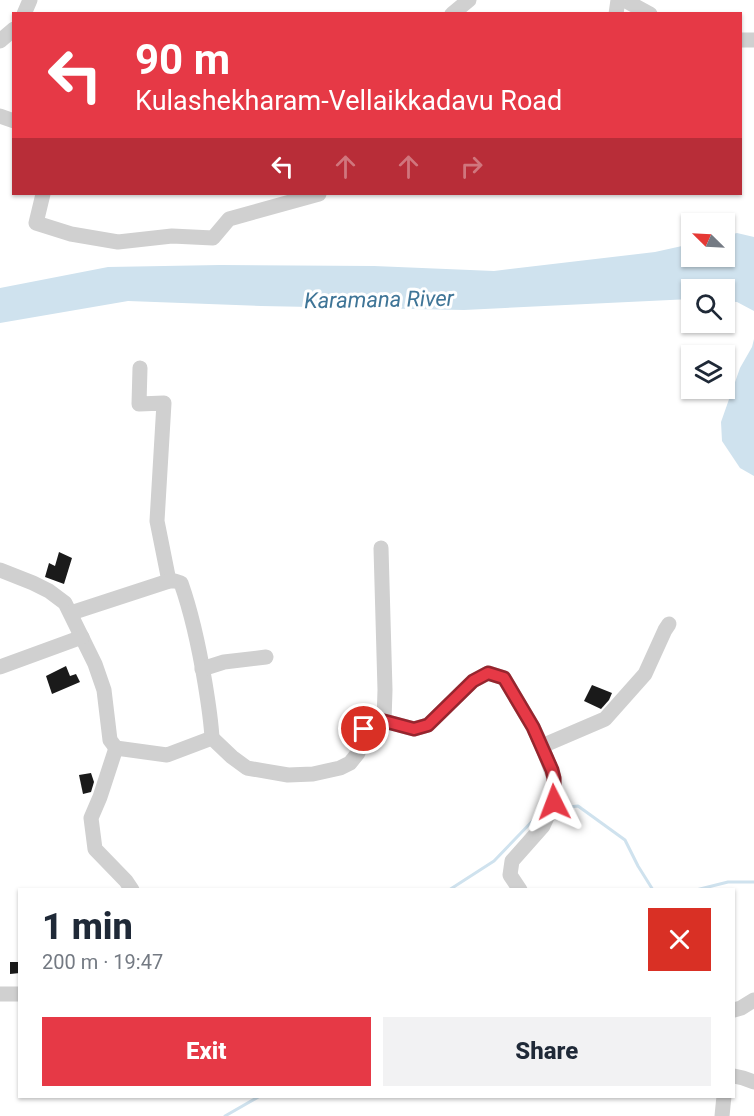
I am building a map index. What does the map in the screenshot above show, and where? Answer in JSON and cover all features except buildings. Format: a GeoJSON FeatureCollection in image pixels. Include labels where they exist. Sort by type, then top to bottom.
{"type":"FeatureCollection","features":[{"type":"Feature","properties":{"kind":"street"},"geometry":{"type":"LineString","coordinates":[[454,12],[469,0]]}},
{"type":"Feature","properties":{"kind":"street"},"geometry":{"type":"LineString","coordinates":[[624,0],[646,12]]}},
{"type":"Feature","properties":{"kind":"street"},"geometry":{"type":"LineString","coordinates":[[0,41],[12,31]]}},
{"type":"Feature","properties":{"kind":"street"},"geometry":{"type":"LineString","coordinates":[[43,195],[36,223],[71,234],[118,242],[172,236],[213,238],[229,219],[316,195]]}},
{"type":"Feature","properties":{"kind":"street"},"geometry":{"type":"LineString","coordinates":[[140,368],[139,404],[164,403],[157,521],[169,581]]}},
{"type":"Feature","properties":{"kind":"street"},"geometry":{"type":"LineString","coordinates":[[381,548],[384,721]]}},
{"type":"Feature","properties":{"kind":"street"},"geometry":{"type":"LineString","coordinates":[[0,570],[49,591],[65,603],[95,664],[104,690],[110,740],[116,748],[167,755],[212,738]]}},
{"type":"Feature","properties":{"kind":"street"},"geometry":{"type":"LineString","coordinates":[[70,613],[169,581],[181,583],[192,615],[212,738],[247,768],[288,775],[313,774],[340,768],[350,762],[358,753],[364,729],[370,720],[384,721],[414,729],[428,725],[473,681],[488,673],[504,678],[533,727],[554,778],[554,802],[543,826],[512,861],[510,875],[519,888]]}},
{"type":"Feature","properties":{"kind":"street"},"geometry":{"type":"LineString","coordinates":[[542,746],[604,719],[645,674],[669,624]]}},
{"type":"Feature","properties":{"kind":"street"},"geometry":{"type":"LineString","coordinates":[[0,667],[82,637]]}},
{"type":"Feature","properties":{"kind":"street"},"geometry":{"type":"LineString","coordinates":[[202,669],[224,662],[266,657]]}},
{"type":"Feature","properties":{"kind":"street"},"geometry":{"type":"LineString","coordinates":[[116,748],[91,818],[95,849],[131,888]]}},
{"type":"Feature","properties":{"kind":"street"},"geometry":{"type":"LineString","coordinates":[[0,994],[18,994]]}},
{"type":"Feature","properties":{"kind":"street"},"geometry":{"type":"LineString","coordinates":[[735,1010],[754,1000]]}},
{"type":"Feature","properties":{"kind":"street"},"geometry":{"type":"LineString","coordinates":[[735,1077],[754,1082]]}},
{"type":"Feature","properties":{"kind":"street"},"geometry":{"type":"LineString","coordinates":[[722,1116],[724,1098]]}},
{"type":"Feature","properties":{"kind":"water","name":"Karamana River"},"geometry":{"type":"Polygon","coordinates":[[[735,234],[754,237],[754,311],[735,302],[735,279],[681,279],[681,299],[464,310],[128,301],[0,323],[0,288],[108,267],[374,266],[494,271],[655,252],[681,246],[681,267],[735,267],[735,234]]]}},
{"type":"Feature","properties":{"kind":"water"},"geometry":{"type":"Polygon","coordinates":[[[754,339],[754,476],[740,468],[722,441],[721,422],[729,399],[735,399],[735,382],[754,339]]]}},
{"type":"Feature","properties":{"kind":"waterway"},"geometry":{"type":"LineString","coordinates":[[560,808],[578,806],[625,840],[652,888]]}},
{"type":"Feature","properties":{"kind":"waterway"},"geometry":{"type":"LineString","coordinates":[[452,888],[494,861],[543,810]]}},
{"type":"Feature","properties":{"kind":"waterway"},"geometry":{"type":"LineString","coordinates":[[704,888],[728,882],[754,882]]}},
{"type":"Feature","properties":{"kind":"waterway"},"geometry":{"type":"LineString","coordinates":[[225,1116],[256,1098]]}},
{"type":"Feature","properties":{"kind":"route"},"geometry":{"type":"LineString","coordinates":[[364,729],[370,720],[384,721],[414,729],[428,725],[473,681],[488,673],[504,678],[533,727],[552,770],[554,802]]}}]}
